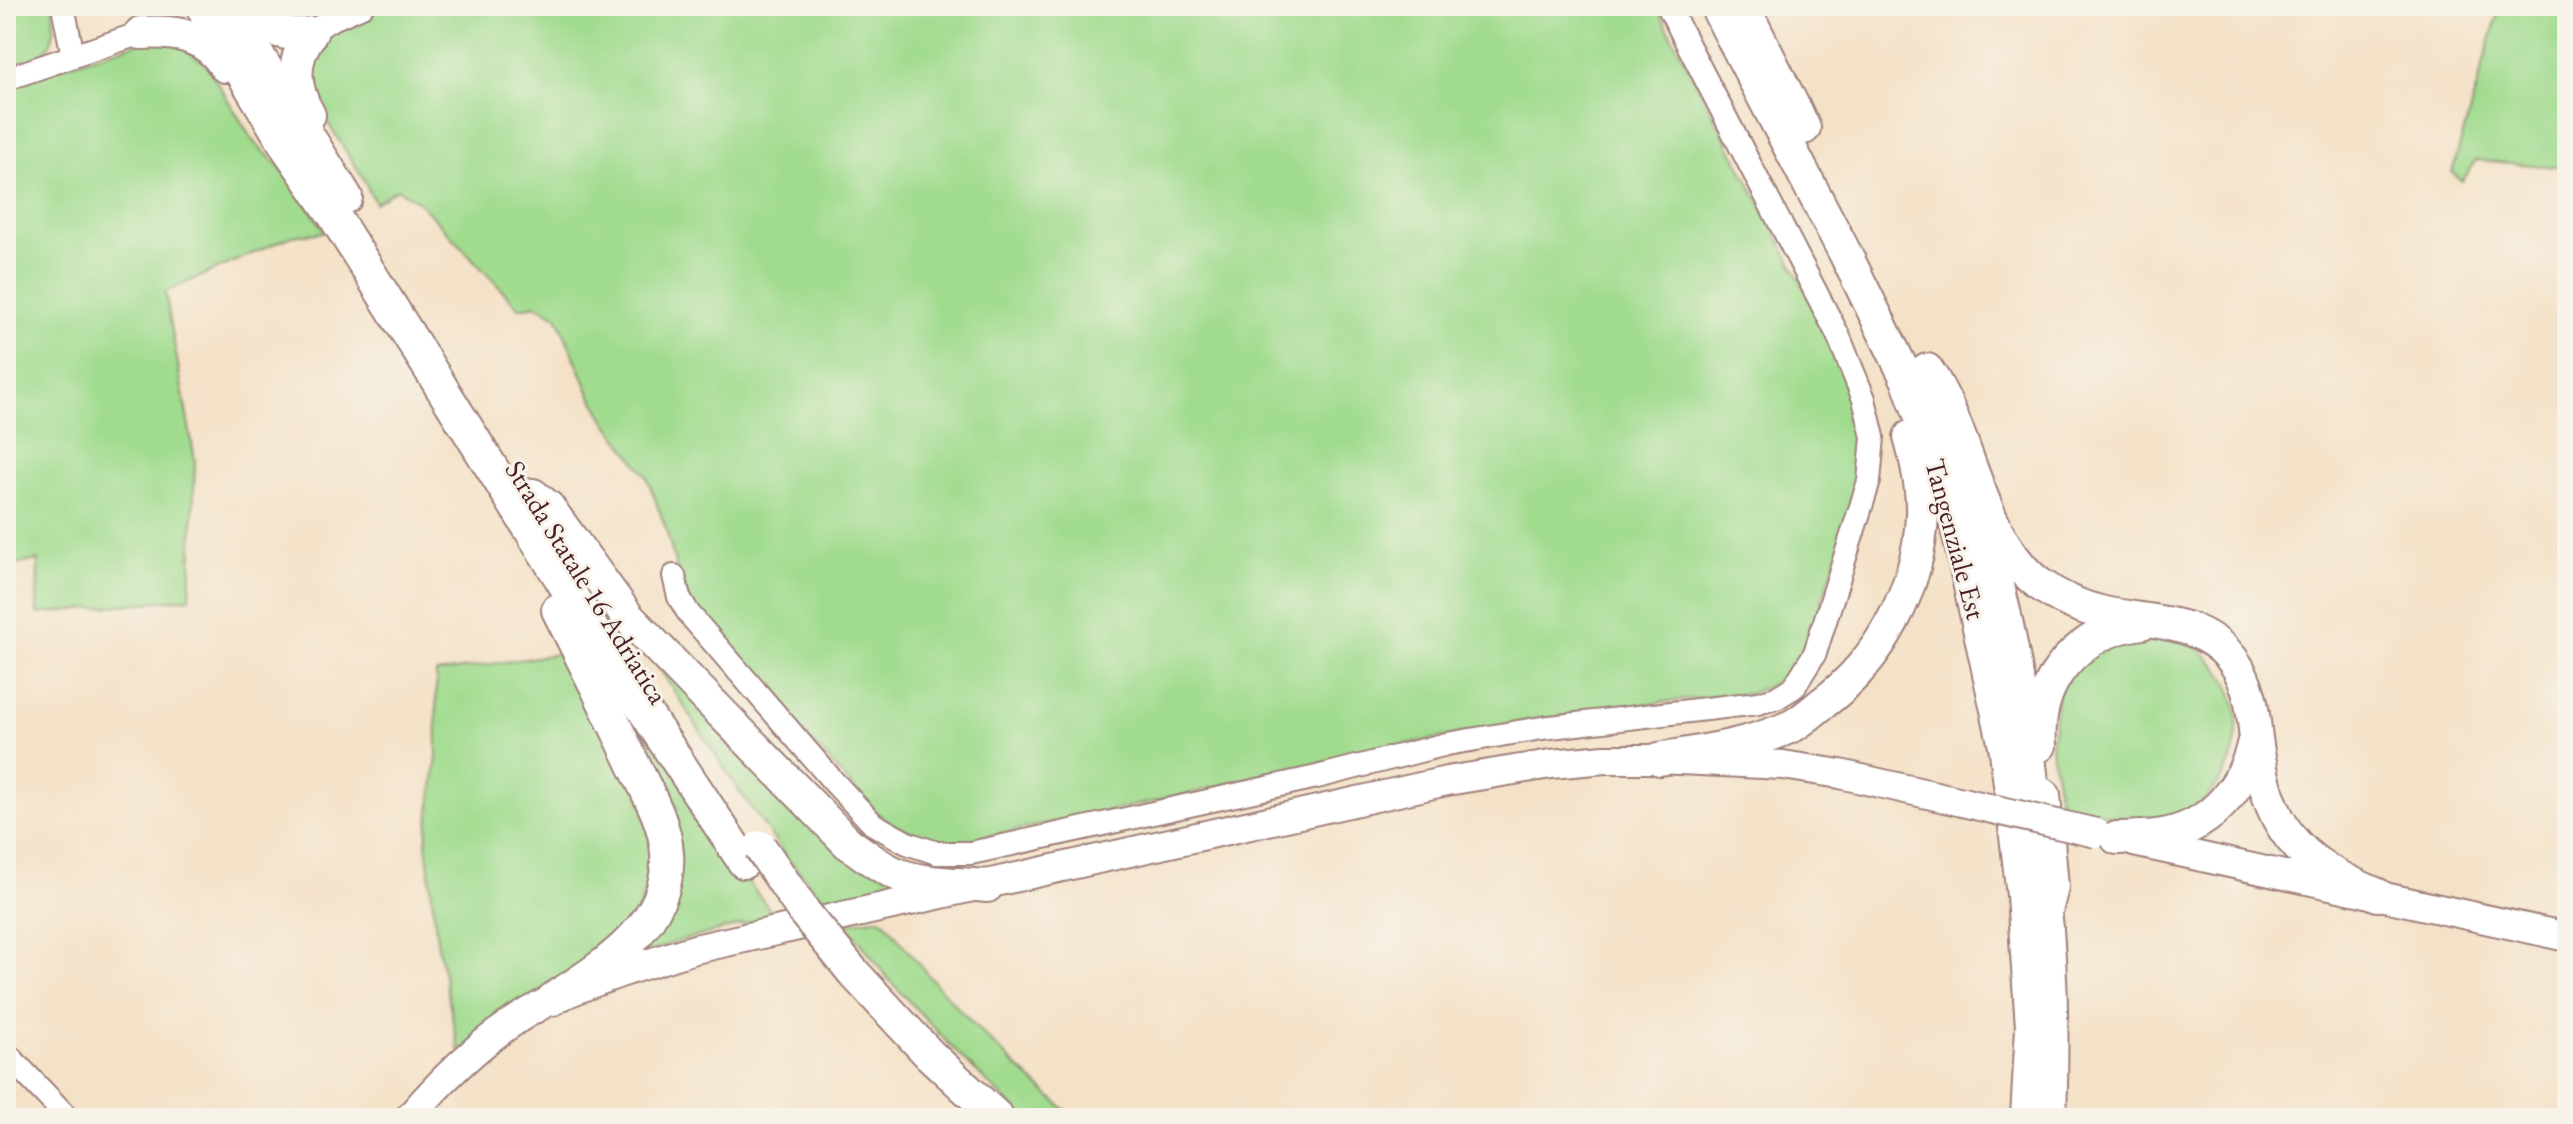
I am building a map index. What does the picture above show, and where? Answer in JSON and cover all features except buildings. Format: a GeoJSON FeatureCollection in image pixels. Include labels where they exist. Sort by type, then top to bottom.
{"type":"FeatureCollection","features":[{"type":"Feature","properties":{"kind":"highway"},"geometry":{"type":"LineString","coordinates":[[141,33],[152,25],[162,6]]}},
{"type":"Feature","properties":{"kind":"highway","name":"Strada Statale 16 Adriatica"},"geometry":{"type":"LineString","coordinates":[[202,6],[288,149],[524,502]]}},
{"type":"Feature","properties":{"kind":"highway","name":"Strada Statale 16 Adriatica"},"geometry":{"type":"LineString","coordinates":[[228,6],[365,228],[682,770],[752,855],[787,925],[998,1118]]}},
{"type":"Feature","properties":{"kind":"highway"},"geometry":{"type":"LineString","coordinates":[[241,6],[254,20],[270,29],[296,35],[326,20]]}},
{"type":"Feature","properties":{"kind":"highway","name":"Tangenziale Est"},"geometry":{"type":"LineString","coordinates":[[1716,6],[1908,381],[1952,504],[2006,751],[2023,895],[2032,1027],[2027,1118]]}},
{"type":"Feature","properties":{"kind":"highway","name":"Tangenziale Est"},"geometry":{"type":"LineString","coordinates":[[1743,6],[1927,370],[1974,500],[2011,639],[2030,755],[2051,961],[2053,1040],[2050,1118]]}},
{"type":"Feature","properties":{"kind":"highway"},"geometry":{"type":"LineString","coordinates":[[326,20],[305,41],[295,81],[298,94],[358,198],[365,228]]}},
{"type":"Feature","properties":{"kind":"highway"},"geometry":{"type":"LineString","coordinates":[[141,33],[177,33],[194,37],[209,46],[220,57],[270,136],[288,149]]}},
{"type":"Feature","properties":{"kind":"highway"},"geometry":{"type":"LineString","coordinates":[[1659,759],[1734,746],[1795,724],[1843,688],[1877,648],[1899,608],[1916,559],[1922,514],[1919,468],[1901,411],[1852,287],[1845,253]]}},
{"type":"Feature","properties":{"kind":"highway"},"geometry":{"type":"LineString","coordinates":[[1927,370],[1943,393],[1996,530],[2012,557],[2038,583],[2067,600],[2101,612],[2182,625],[2213,641],[2231,657],[2249,692],[2262,780],[2279,821],[2292,840],[2322,869],[2378,895]]}},
{"type":"Feature","properties":{"kind":"highway"},"geometry":{"type":"LineString","coordinates":[[553,999],[602,967],[627,946],[642,928],[662,890],[668,854],[655,805],[517,527],[524,502],[548,507],[628,617],[848,843],[876,863],[906,877],[987,886]]}},
{"type":"Feature","properties":{"kind":"highway"},"geometry":{"type":"LineString","coordinates":[[2046,911],[2052,887],[2039,731],[2047,694],[2062,666],[2088,641],[2124,625],[2153,621]]}},
{"type":"Feature","properties":{"kind":"highway"},"geometry":{"type":"LineString","coordinates":[[2107,836],[2171,834],[2212,813],[2242,778],[2256,734]]}},
{"type":"Feature","properties":{"kind":"highway","name":"Strada Statale 16 Adriatica"},"geometry":{"type":"LineString","coordinates":[[844,977],[908,1062],[966,1118]]}},
{"type":"Feature","properties":{"kind":"highway"},"geometry":{"type":"LineString","coordinates":[[2053,1040],[2062,1072],[2062,1118]]}},
{"type":"Feature","properties":{"kind":"main road"},"geometry":{"type":"LineString","coordinates":[[412,1118],[432,1091],[469,1055],[553,999],[616,974],[695,949],[1447,781],[1551,764],[1605,759],[1783,765],[1840,774],[2567,937]]}},
{"type":"Feature","properties":{"kind":"street"},"geometry":{"type":"LineString","coordinates":[[63,6],[73,56]]}},
{"type":"Feature","properties":{"kind":"street"},"geometry":{"type":"LineString","coordinates":[[326,20],[362,6]]}},
{"type":"Feature","properties":{"kind":"street"},"geometry":{"type":"LineString","coordinates":[[674,576],[679,597],[689,614],[873,824],[907,843],[937,853],[971,853],[1317,777],[1447,744],[1542,728],[1758,703],[1776,698],[1794,687],[1815,653],[1869,481],[1873,437],[1864,399],[1838,335],[1668,6]]}},
{"type":"Feature","properties":{"kind":"street"},"geometry":{"type":"LineString","coordinates":[[6,79],[141,33]]}},
{"type":"Feature","properties":{"kind":"street"},"geometry":{"type":"LineString","coordinates":[[6,1053],[68,1118]]}},
{"type":"Feature","properties":{"kind":"green space"},"geometry":{"type":"Polygon","coordinates":[[[6,6],[52,6],[54,33],[51,42],[39,55],[6,71],[6,6]]]}},
{"type":"Feature","properties":{"kind":"green space"},"geometry":{"type":"Polygon","coordinates":[[[386,6],[1254,6],[1271,22],[1272,6],[1656,6],[1817,312],[1856,401],[1865,443],[1862,480],[1811,633],[1799,659],[1780,680],[1752,693],[1534,720],[1386,748],[960,842],[925,838],[892,824],[872,809],[692,607],[680,581],[647,477],[607,423],[590,394],[557,316],[536,305],[519,308],[419,202],[397,189],[375,203],[362,176],[310,95],[314,44],[348,21],[386,6]]]}},
{"type":"Feature","properties":{"kind":"green space"},"geometry":{"type":"Polygon","coordinates":[[[2500,6],[2567,6],[2567,168],[2477,160],[2462,181],[2452,173],[2500,6]]]}},
{"type":"Feature","properties":{"kind":"green space"},"geometry":{"type":"Polygon","coordinates":[[[147,40],[173,40],[206,64],[253,141],[287,174],[325,232],[292,236],[165,292],[195,461],[190,598],[37,614],[38,560],[6,567],[6,85],[147,40]]]}},
{"type":"Feature","properties":{"kind":"green space"},"geometry":{"type":"Polygon","coordinates":[[[2162,633],[2203,653],[2228,683],[2236,706],[2237,730],[2233,753],[2224,775],[2210,794],[2191,809],[2169,818],[2142,821],[2060,803],[2051,746],[2059,686],[2101,642],[2162,633]]]}},
{"type":"Feature","properties":{"kind":"green space"},"geometry":{"type":"Polygon","coordinates":[[[644,645],[909,887],[830,907],[787,858],[644,645]]]}},
{"type":"Feature","properties":{"kind":"green space"},"geometry":{"type":"Polygon","coordinates":[[[593,650],[745,878],[775,916],[676,942],[630,958],[672,877],[593,650]]]}},
{"type":"Feature","properties":{"kind":"green space"},"geometry":{"type":"Polygon","coordinates":[[[568,652],[635,779],[656,862],[633,925],[459,1051],[437,940],[426,842],[437,757],[436,673],[568,652]]]}},
{"type":"Feature","properties":{"kind":"green space"},"geometry":{"type":"Polygon","coordinates":[[[880,918],[975,1026],[1075,1118],[1025,1118],[965,1061],[889,980],[846,923],[880,918]]]}}]}
